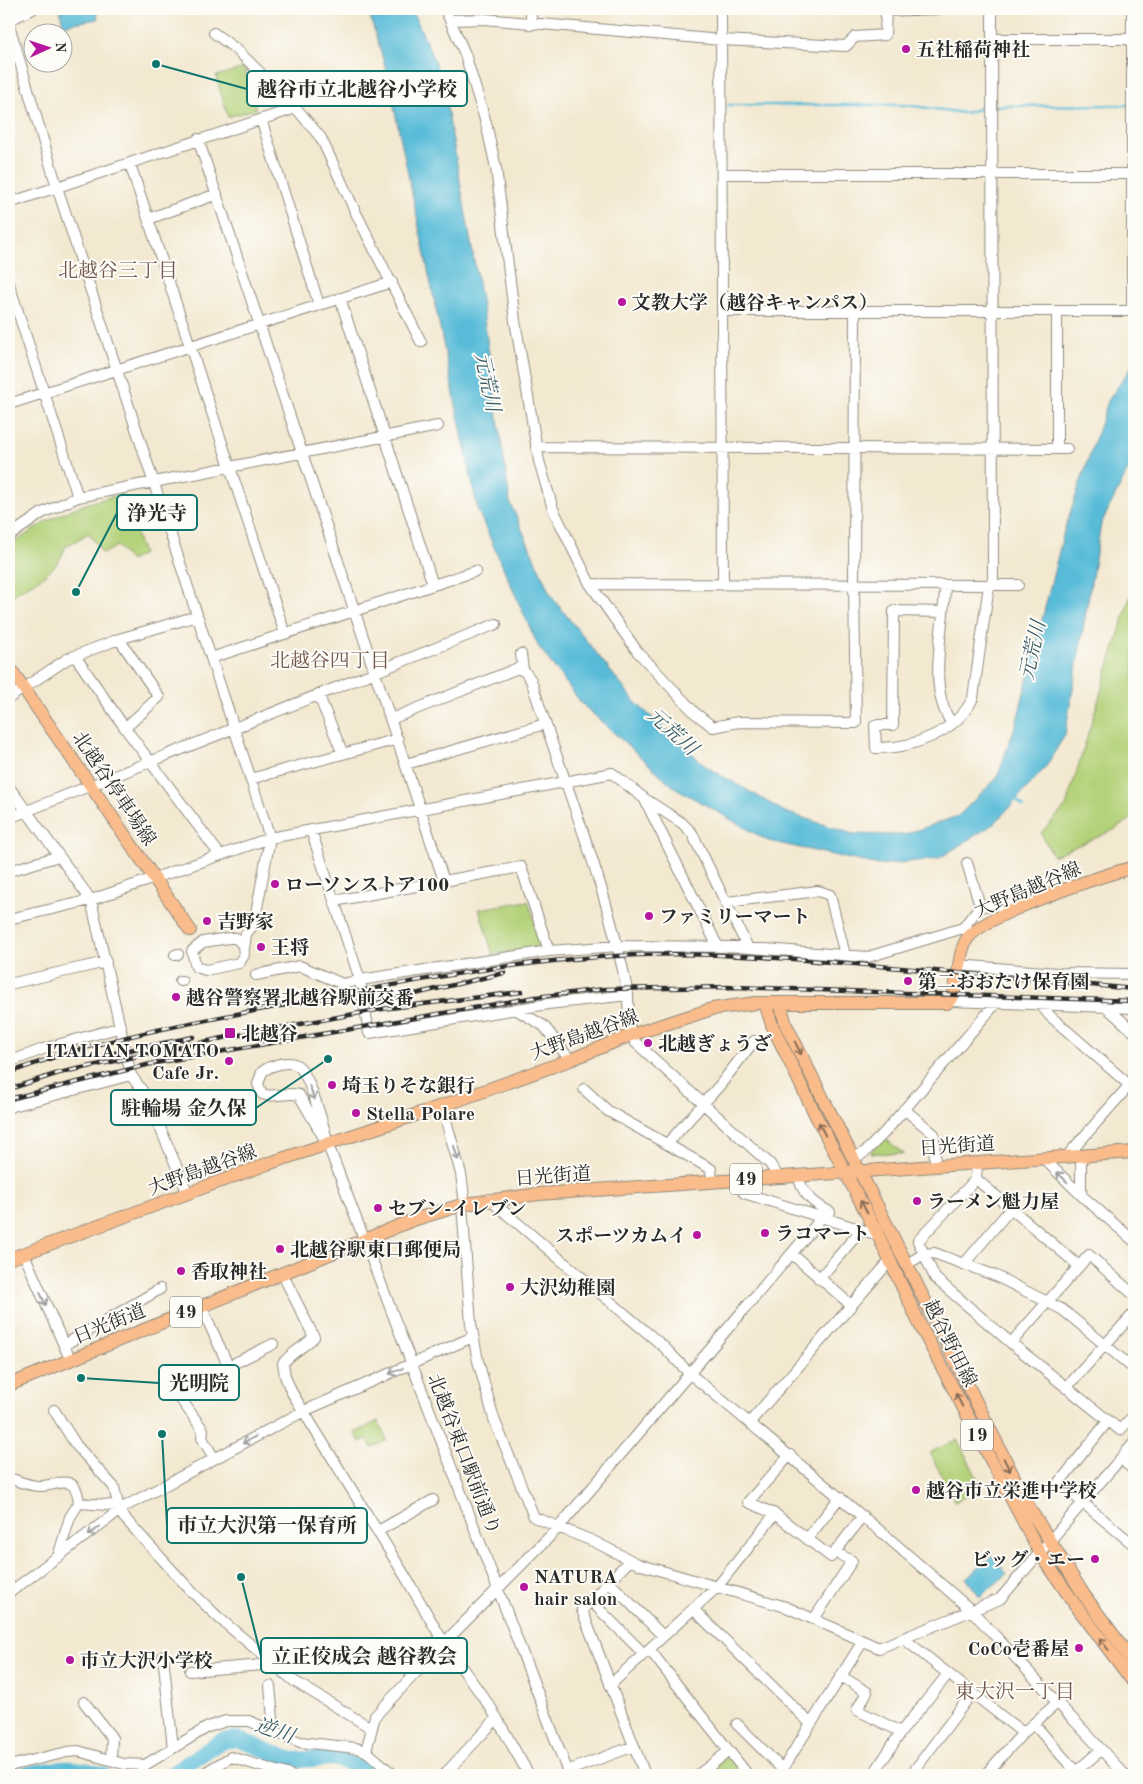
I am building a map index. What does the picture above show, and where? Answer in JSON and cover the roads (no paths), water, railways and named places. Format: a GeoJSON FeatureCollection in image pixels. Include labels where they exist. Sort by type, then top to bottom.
{"type":"FeatureCollection","features":[{"type":"Feature","properties":{"kind":"main road","name":"北越谷停車場線"},"geometry":{"type":"LineString","coordinates":[[9,667],[190,930]]}},
{"type":"Feature","properties":{"kind":"main road","name":"大野島越谷線"},"geometry":{"type":"LineString","coordinates":[[9,1259],[188,1194],[442,1106],[631,1036],[712,1009],[764,1003],[941,1005],[951,1001],[962,948],[968,930],[1017,909],[1134,867]]}},
{"type":"Feature","properties":{"kind":"main road","name":"越谷野田線"},"geometry":{"type":"LineString","coordinates":[[764,1003],[772,1025],[844,1172],[878,1235],[889,1262],[982,1445],[1040,1553],[1079,1610],[1134,1683]]}},
{"type":"Feature","properties":{"kind":"main road","name":"越谷野田線"},"geometry":{"type":"LineString","coordinates":[[780,1003],[786,1024],[1011,1472],[1049,1542],[1084,1595],[1134,1663]]}},
{"type":"Feature","properties":{"kind":"main road","name":"日光街道"},"geometry":{"type":"LineString","coordinates":[[9,1384],[413,1220],[464,1204],[489,1200],[778,1176],[1134,1152]]}},
{"type":"Feature","properties":{"kind":"street"},"geometry":{"type":"LineString","coordinates":[[9,20],[33,9]]}},
{"type":"Feature","properties":{"kind":"street"},"geometry":{"type":"LineString","coordinates":[[445,9],[452,20],[476,90],[496,168],[515,321],[536,447],[540,468],[554,508],[590,584],[637,651],[695,713],[713,727],[738,722],[856,723],[854,585],[855,311]]}},
{"type":"Feature","properties":{"kind":"street"},"geometry":{"type":"LineString","coordinates":[[531,9],[531,25]]}},
{"type":"Feature","properties":{"kind":"street"},"geometry":{"type":"LineString","coordinates":[[721,9],[721,447],[723,584]]}},
{"type":"Feature","properties":{"kind":"street"},"geometry":{"type":"LineString","coordinates":[[452,20],[484,19],[531,25],[721,40],[846,46],[855,37],[885,35],[886,10],[939,9]]}},
{"type":"Feature","properties":{"kind":"street"},"geometry":{"type":"LineString","coordinates":[[943,612],[894,611],[893,725],[875,725],[876,748],[887,748],[928,739],[963,714],[973,698],[991,585],[992,9]]}},
{"type":"Feature","properties":{"kind":"street"},"geometry":{"type":"LineString","coordinates":[[722,312],[1132,311],[1132,9]]}},
{"type":"Feature","properties":{"kind":"street"},"geometry":{"type":"LineString","coordinates":[[9,25],[57,187],[270,838],[254,924],[246,934],[244,955],[239,963],[206,970],[196,967],[192,952],[190,930]]}},
{"type":"Feature","properties":{"kind":"street"},"geometry":{"type":"LineString","coordinates":[[214,32],[237,50],[296,108],[321,138],[356,213],[421,342]]}},
{"type":"Feature","properties":{"kind":"street"},"geometry":{"type":"LineString","coordinates":[[992,39],[1133,39]]}},
{"type":"Feature","properties":{"kind":"street"},"geometry":{"type":"LineString","coordinates":[[9,203],[296,108]]}},
{"type":"Feature","properties":{"kind":"street"},"geometry":{"type":"LineString","coordinates":[[261,119],[319,305]]}},
{"type":"Feature","properties":{"kind":"street"},"geometry":{"type":"LineString","coordinates":[[198,139],[444,881]]}},
{"type":"Feature","properties":{"kind":"street"},"geometry":{"type":"LineString","coordinates":[[130,164],[284,634]]}},
{"type":"Feature","properties":{"kind":"street"},"geometry":{"type":"LineString","coordinates":[[722,174],[1133,174]]}},
{"type":"Feature","properties":{"kind":"street"},"geometry":{"type":"LineString","coordinates":[[148,219],[217,194]]}},
{"type":"Feature","properties":{"kind":"street"},"geometry":{"type":"LineString","coordinates":[[9,404],[392,282]]}},
{"type":"Feature","properties":{"kind":"street"},"geometry":{"type":"LineString","coordinates":[[9,284],[78,497]]}},
{"type":"Feature","properties":{"kind":"street"},"geometry":{"type":"LineString","coordinates":[[340,298],[433,585]]}},
{"type":"Feature","properties":{"kind":"street"},"geometry":{"type":"LineString","coordinates":[[536,447],[1062,449],[1057,311]]}},
{"type":"Feature","properties":{"kind":"street"},"geometry":{"type":"LineString","coordinates":[[9,523],[11,535],[42,513],[78,497],[438,426]]}},
{"type":"Feature","properties":{"kind":"street"},"geometry":{"type":"LineString","coordinates":[[211,658],[476,571]]}},
{"type":"Feature","properties":{"kind":"street"},"geometry":{"type":"LineString","coordinates":[[590,584],[1018,585]]}},
{"type":"Feature","properties":{"kind":"street"},"geometry":{"type":"LineString","coordinates":[[945,585],[939,660],[940,702],[951,722]]}},
{"type":"Feature","properties":{"kind":"street"},"geometry":{"type":"LineString","coordinates":[[9,698],[75,656],[197,616]]}},
{"type":"Feature","properties":{"kind":"street"},"geometry":{"type":"LineString","coordinates":[[9,818],[496,624]]}},
{"type":"Feature","properties":{"kind":"street"},"geometry":{"type":"LineString","coordinates":[[120,640],[159,697],[125,728]]}},
{"type":"Feature","properties":{"kind":"street"},"geometry":{"type":"LineString","coordinates":[[521,654],[524,669],[531,680],[566,782],[619,946],[628,995],[631,1036],[635,1042],[702,1104],[770,1164],[778,1176]]}},
{"type":"Feature","properties":{"kind":"street"},"geometry":{"type":"LineString","coordinates":[[75,656],[125,728],[220,855]]}},
{"type":"Feature","properties":{"kind":"street"},"geometry":{"type":"LineString","coordinates":[[391,719],[518,668],[524,669]]}},
{"type":"Feature","properties":{"kind":"street"},"geometry":{"type":"LineString","coordinates":[[318,694],[343,754]]}},
{"type":"Feature","properties":{"kind":"street"},"geometry":{"type":"LineString","coordinates":[[406,764],[545,724]]}},
{"type":"Feature","properties":{"kind":"street"},"geometry":{"type":"LineString","coordinates":[[250,779],[398,739]]}},
{"type":"Feature","properties":{"kind":"street"},"geometry":{"type":"LineString","coordinates":[[9,919],[91,900],[270,838],[612,773],[645,799],[682,823],[692,833],[748,948]]}},
{"type":"Feature","properties":{"kind":"street"},"geometry":{"type":"LineString","coordinates":[[9,787],[91,900],[131,1076],[148,1100],[188,1194]]}},
{"type":"Feature","properties":{"kind":"street"},"geometry":{"type":"LineString","coordinates":[[645,799],[718,947]]}},
{"type":"Feature","properties":{"kind":"street"},"geometry":{"type":"LineString","coordinates":[[311,830],[360,980],[369,1033],[515,1009],[628,995]]}},
{"type":"Feature","properties":{"kind":"street"},"geometry":{"type":"LineString","coordinates":[[9,871],[59,856]]}},
{"type":"Feature","properties":{"kind":"street"},"geometry":{"type":"LineString","coordinates":[[256,975],[300,966],[343,984],[550,951],[619,946],[748,948],[868,957],[968,930],[980,906],[967,863]]}},
{"type":"Feature","properties":{"kind":"street"},"geometry":{"type":"LineString","coordinates":[[334,901],[521,867],[550,951]]}},
{"type":"Feature","properties":{"kind":"street"},"geometry":{"type":"LineString","coordinates":[[727,902],[818,891],[830,895],[845,955]]}},
{"type":"Feature","properties":{"kind":"street"},"geometry":{"type":"LineString","coordinates":[[980,906],[1010,905],[1017,909]]}},
{"type":"Feature","properties":{"kind":"street"},"geometry":{"type":"LineString","coordinates":[[190,930],[200,939],[208,941]]}},
{"type":"Feature","properties":{"kind":"street"},"geometry":{"type":"LineString","coordinates":[[192,952],[198,945],[208,941],[246,934]]}},
{"type":"Feature","properties":{"kind":"street"},"geometry":{"type":"LineString","coordinates":[[232,938],[240,941],[244,949]]}},
{"type":"Feature","properties":{"kind":"street"},"geometry":{"type":"LineString","coordinates":[[9,984],[106,962]]}},
{"type":"Feature","properties":{"kind":"street"},"geometry":{"type":"LineString","coordinates":[[958,965],[1048,972],[1134,974]]}},
{"type":"Feature","properties":{"kind":"street"},"geometry":{"type":"LineString","coordinates":[[951,1001],[1041,1005],[1104,1005],[1134,1008]]}},
{"type":"Feature","properties":{"kind":"street"},"geometry":{"type":"LineString","coordinates":[[854,1158],[865,1152],[884,1133],[997,1002]]}},
{"type":"Feature","properties":{"kind":"street"},"geometry":{"type":"LineString","coordinates":[[1041,1005],[1050,1016],[1133,1085],[1067,1156]]}},
{"type":"Feature","properties":{"kind":"street"},"geometry":{"type":"LineString","coordinates":[[1104,1005],[1134,1032]]}},
{"type":"Feature","properties":{"kind":"street"},"geometry":{"type":"LineString","coordinates":[[515,1009],[544,1026],[570,1060]]}},
{"type":"Feature","properties":{"kind":"street"},"geometry":{"type":"LineString","coordinates":[[9,1062],[43,1049],[121,1027]]}},
{"type":"Feature","properties":{"kind":"street"},"geometry":{"type":"LineString","coordinates":[[668,1143],[754,1041]]}},
{"type":"Feature","properties":{"kind":"street"},"geometry":{"type":"LineString","coordinates":[[289,1063],[300,1067],[323,1124],[328,1145],[299,1095],[289,1093],[268,1096],[262,1094],[258,1084],[262,1072],[271,1067],[289,1063]]}},
{"type":"Feature","properties":{"kind":"street"},"geometry":{"type":"LineString","coordinates":[[9,1107],[131,1076]]}},
{"type":"Feature","properties":{"kind":"street"},"geometry":{"type":"LineString","coordinates":[[584,1089],[608,1111],[668,1143],[711,1169],[712,1182]]}},
{"type":"Feature","properties":{"kind":"street"},"geometry":{"type":"LineString","coordinates":[[442,1106],[461,1174],[473,1337],[494,1418],[534,1517],[595,1542],[630,1560],[786,1607],[879,1648],[1000,1599],[1134,1445]]}},
{"type":"Feature","properties":{"kind":"street"},"geometry":{"type":"LineString","coordinates":[[904,1109],[934,1134],[935,1166]]}},
{"type":"Feature","properties":{"kind":"street","name":"北越谷東口駅前通り"},"geometry":{"type":"LineString","coordinates":[[328,1145],[568,1773]]}},
{"type":"Feature","properties":{"kind":"street"},"geometry":{"type":"LineString","coordinates":[[1081,1155],[1081,1195]]}},
{"type":"Feature","properties":{"kind":"street"},"geometry":{"type":"LineString","coordinates":[[1043,1158],[1081,1195],[1134,1241]]}},
{"type":"Feature","properties":{"kind":"street"},"geometry":{"type":"LineString","coordinates":[[977,1163],[976,1179],[918,1241],[934,1278],[1011,1344],[1120,1430],[1134,1415]]}},
{"type":"Feature","properties":{"kind":"street"},"geometry":{"type":"LineString","coordinates":[[798,1175],[799,1186],[823,1213]]}},
{"type":"Feature","properties":{"kind":"street"},"geometry":{"type":"LineString","coordinates":[[976,1179],[1079,1266]]}},
{"type":"Feature","properties":{"kind":"street"},"geometry":{"type":"LineString","coordinates":[[736,1180],[744,1193],[823,1213],[878,1235]]}},
{"type":"Feature","properties":{"kind":"street"},"geometry":{"type":"LineString","coordinates":[[489,1200],[658,1342],[689,1373],[863,1516],[972,1611],[1125,1775]]}},
{"type":"Feature","properties":{"kind":"street"},"geometry":{"type":"LineString","coordinates":[[965,1263],[1012,1208]]}},
{"type":"Feature","properties":{"kind":"street"},"geometry":{"type":"LineString","coordinates":[[366,1751],[375,1716],[558,1528],[792,1254],[823,1213]]}},
{"type":"Feature","properties":{"kind":"street"},"geometry":{"type":"LineString","coordinates":[[819,1279],[859,1229]]}},
{"type":"Feature","properties":{"kind":"street"},"geometry":{"type":"LineString","coordinates":[[907,1264],[924,1254],[934,1253],[965,1263],[1063,1310],[1134,1369]]}},
{"type":"Feature","properties":{"kind":"street"},"geometry":{"type":"LineString","coordinates":[[24,1254],[70,1359]]}},
{"type":"Feature","properties":{"kind":"street"},"geometry":{"type":"LineString","coordinates":[[792,1254],[851,1305]]}},
{"type":"Feature","properties":{"kind":"street"},"geometry":{"type":"LineString","coordinates":[[1011,1344],[1089,1255],[1134,1295]]}},
{"type":"Feature","properties":{"kind":"street"},"geometry":{"type":"LineString","coordinates":[[750,1422],[889,1262]]}},
{"type":"Feature","properties":{"kind":"street"},"geometry":{"type":"LineString","coordinates":[[282,1273],[314,1337],[305,1346],[289,1356],[283,1363],[285,1376],[304,1412],[378,1531],[444,1643],[497,1718],[529,1775]]}},
{"type":"Feature","properties":{"kind":"street"},"geometry":{"type":"LineString","coordinates":[[64,1345],[160,1289]]}},
{"type":"Feature","properties":{"kind":"street"},"geometry":{"type":"LineString","coordinates":[[201,1306],[228,1365]]}},
{"type":"Feature","properties":{"kind":"street"},"geometry":{"type":"LineString","coordinates":[[1066,1388],[1134,1313]]}},
{"type":"Feature","properties":{"kind":"street"},"geometry":{"type":"LineString","coordinates":[[9,1593],[120,1509],[304,1412],[473,1337]]}},
{"type":"Feature","properties":{"kind":"street"},"geometry":{"type":"LineString","coordinates":[[214,1458],[202,1438],[203,1430],[180,1398],[181,1390],[273,1344]]}},
{"type":"Feature","properties":{"kind":"street"},"geometry":{"type":"LineString","coordinates":[[54,1410],[76,1445],[114,1487],[120,1509],[192,1592],[297,1683],[371,1728]]}},
{"type":"Feature","properties":{"kind":"street"},"geometry":{"type":"LineString","coordinates":[[1108,1421],[1059,1483],[1134,1545]]}},
{"type":"Feature","properties":{"kind":"street"},"geometry":{"type":"LineString","coordinates":[[790,1455],[748,1502],[775,1514],[831,1557],[863,1516]]}},
{"type":"Feature","properties":{"kind":"street"},"geometry":{"type":"LineString","coordinates":[[1121,1459],[1134,1470]]}},
{"type":"Feature","properties":{"kind":"street"},"geometry":{"type":"LineString","coordinates":[[9,1478],[41,1486],[66,1482],[73,1486],[78,1493],[79,1503],[70,1517],[58,1557]]}},
{"type":"Feature","properties":{"kind":"street"},"geometry":{"type":"LineString","coordinates":[[807,1539],[840,1497]]}},
{"type":"Feature","properties":{"kind":"street"},"geometry":{"type":"LineString","coordinates":[[378,1531],[433,1500]]}},
{"type":"Feature","properties":{"kind":"street"},"geometry":{"type":"LineString","coordinates":[[79,1503],[120,1509]]}},
{"type":"Feature","properties":{"kind":"street"},"geometry":{"type":"LineString","coordinates":[[610,1685],[717,1587],[775,1514]]}},
{"type":"Feature","properties":{"kind":"street"},"geometry":{"type":"LineString","coordinates":[[814,1620],[852,1561],[835,1552]]}},
{"type":"Feature","properties":{"kind":"street"},"geometry":{"type":"LineString","coordinates":[[630,1560],[582,1610],[645,1775]]}},
{"type":"Feature","properties":{"kind":"street"},"geometry":{"type":"LineString","coordinates":[[609,1582],[663,1636]]}},
{"type":"Feature","properties":{"kind":"street"},"geometry":{"type":"LineString","coordinates":[[591,1601],[647,1651],[748,1775]]}},
{"type":"Feature","properties":{"kind":"street"},"geometry":{"type":"LineString","coordinates":[[693,1609],[811,1724]]}},
{"type":"Feature","properties":{"kind":"street"},"geometry":{"type":"LineString","coordinates":[[904,1638],[1023,1733]]}},
{"type":"Feature","properties":{"kind":"street"},"geometry":{"type":"LineString","coordinates":[[737,1724],[780,1772],[863,1641]]}},
{"type":"Feature","properties":{"kind":"street"},"geometry":{"type":"LineString","coordinates":[[163,1656],[173,1748]]}},
{"type":"Feature","properties":{"kind":"street"},"geometry":{"type":"LineString","coordinates":[[190,1671],[273,1664]]}},
{"type":"Feature","properties":{"kind":"street"},"geometry":{"type":"LineString","coordinates":[[873,1775],[901,1732],[948,1674]]}},
{"type":"Feature","properties":{"kind":"street"},"geometry":{"type":"LineString","coordinates":[[841,1676],[867,1692],[857,1710],[901,1732]]}},
{"type":"Feature","properties":{"kind":"street"},"geometry":{"type":"LineString","coordinates":[[270,1686],[274,1730]]}},
{"type":"Feature","properties":{"kind":"street"},"geometry":{"type":"LineString","coordinates":[[911,1775],[972,1693]]}},
{"type":"Feature","properties":{"kind":"street"},"geometry":{"type":"LineString","coordinates":[[84,1702],[112,1738],[111,1760]]}},
{"type":"Feature","properties":{"kind":"street"},"geometry":{"type":"LineString","coordinates":[[984,1775],[1023,1733],[1058,1702]]}},
{"type":"Feature","properties":{"kind":"street"},"geometry":{"type":"LineString","coordinates":[[444,1775],[497,1718]]}},
{"type":"Feature","properties":{"kind":"street"},"geometry":{"type":"LineString","coordinates":[[9,1766],[67,1752],[90,1753],[124,1764],[145,1765],[208,1727],[226,1721],[249,1721],[300,1742],[340,1745],[366,1751],[394,1775]]}},
{"type":"Feature","properties":{"kind":"street"},"geometry":{"type":"LineString","coordinates":[[1034,1724],[1074,1773],[1101,1750]]}},
{"type":"Feature","properties":{"kind":"street"},"geometry":{"type":"LineString","coordinates":[[568,1773],[634,1746]]}},
{"type":"Feature","properties":{"kind":"street"},"geometry":{"type":"LineString","coordinates":[[698,1775],[729,1751]]}},
{"type":"Feature","properties":{"kind":"street"},"geometry":{"type":"LineString","coordinates":[[201,1775],[231,1756],[290,1775]]}},
{"type":"Feature","properties":{"kind":"water"},"geometry":{"type":"Polygon","coordinates":[[[60,9],[96,9],[98,19],[72,23],[62,22],[60,9]]]}},
{"type":"Feature","properties":{"kind":"water","name":"元荒川"},"geometry":{"type":"Polygon","coordinates":[[[368,9],[412,9],[442,79],[483,311],[510,502],[551,596],[635,702],[707,767],[785,812],[853,834],[903,835],[958,816],[997,778],[1017,721],[1064,531],[1108,401],[1134,363],[1134,458],[1101,524],[1065,735],[1045,768],[995,823],[938,859],[878,865],[768,841],[674,787],[582,704],[538,646],[478,511],[387,73],[368,9]]]}},
{"type":"Feature","properties":{"kind":"water"},"geometry":{"type":"Polygon","coordinates":[[[993,1556],[1007,1574],[980,1597],[966,1578],[993,1556]]]}},
{"type":"Feature","properties":{"kind":"waterway"},"geometry":{"type":"LineString","coordinates":[[457,9],[464,14]]}},
{"type":"Feature","properties":{"kind":"waterway"},"geometry":{"type":"LineString","coordinates":[[728,105],[906,105],[964,113],[990,106]]}},
{"type":"Feature","properties":{"kind":"waterway"},"geometry":{"type":"LineString","coordinates":[[996,106],[1127,105]]}},
{"type":"Feature","properties":{"kind":"waterway"},"geometry":{"type":"LineString","coordinates":[[1014,798],[1024,807]]}},
{"type":"Feature","properties":{"kind":"waterway","name":"逆川"},"geometry":{"type":"LineString","coordinates":[[170,1775],[221,1741],[237,1739],[292,1760],[334,1758],[365,1769],[374,1775]]}},
{"type":"Feature","properties":{"kind":"waterway","name":"逆川"},"geometry":{"type":"LineString","coordinates":[[20,1775],[71,1769],[103,1775]]}},
{"type":"Feature","properties":{"kind":"railway"},"geometry":{"type":"LineString","coordinates":[[9,1073],[77,1050],[216,1018],[461,973],[593,957],[667,954],[758,957],[1134,989]]}},
{"type":"Feature","properties":{"kind":"railway"},"geometry":{"type":"LineString","coordinates":[[377,1003],[504,973]]}},
{"type":"Feature","properties":{"kind":"railway"},"geometry":{"type":"LineString","coordinates":[[9,1099],[155,1063],[536,997],[605,989],[735,987],[1134,1001]]}},
{"type":"Feature","properties":{"kind":"railway"},"geometry":{"type":"LineString","coordinates":[[9,1089],[59,1073],[223,1038],[382,1009],[521,992]]}},
{"type":"Feature","properties":{"kind":"railway"},"geometry":{"type":"LineString","coordinates":[[105,1055],[193,1037]]}},
{"type":"Feature","properties":{"kind":"place","name":"五社稲荷神社"},"geometry":{"type":"Point","coordinates":[906,49]}},
{"type":"Feature","properties":{"kind":"place","name":"越谷市立北越谷小学校"},"geometry":{"type":"Point","coordinates":[156,64]}},
{"type":"Feature","properties":{"kind":"place","name":"文教大学（越谷キャンパス）"},"geometry":{"type":"Point","coordinates":[622,302]}},
{"type":"Feature","properties":{"kind":"place","name":"浄光寺"},"geometry":{"type":"Point","coordinates":[76,592]}},
{"type":"Feature","properties":{"kind":"place","name":"ローソンストア100"},"geometry":{"type":"Point","coordinates":[275,884]}},
{"type":"Feature","properties":{"kind":"place","name":"ファミリーマート"},"geometry":{"type":"Point","coordinates":[649,916]}},
{"type":"Feature","properties":{"kind":"place","name":"吉野家"},"geometry":{"type":"Point","coordinates":[207,921]}},
{"type":"Feature","properties":{"kind":"place","name":"王将"},"geometry":{"type":"Point","coordinates":[261,947]}},
{"type":"Feature","properties":{"kind":"place","name":"第二おおたけ保育園"},"geometry":{"type":"Point","coordinates":[908,981]}},
{"type":"Feature","properties":{"kind":"place","name":"越谷警察署北越谷駅前交番"},"geometry":{"type":"Point","coordinates":[176,997]}},
{"type":"Feature","properties":{"kind":"place","name":"北越谷"},"geometry":{"type":"Point","coordinates":[230,1033]}},
{"type":"Feature","properties":{"kind":"place","name":"北越ぎょうざ"},"geometry":{"type":"Point","coordinates":[648,1043]}},
{"type":"Feature","properties":{"kind":"place","name":"駐輪場 金久保"},"geometry":{"type":"Point","coordinates":[328,1059]}},
{"type":"Feature","properties":{"kind":"place","name":"ITALIAN TOMATO Cafe Jr."},"geometry":{"type":"Point","coordinates":[229,1061]}},
{"type":"Feature","properties":{"kind":"place","name":"埼玉りそな銀行"},"geometry":{"type":"Point","coordinates":[332,1085]}},
{"type":"Feature","properties":{"kind":"place","name":"Stella Polare"},"geometry":{"type":"Point","coordinates":[356,1113]}},
{"type":"Feature","properties":{"kind":"place","name":"ラーメン魁力屋"},"geometry":{"type":"Point","coordinates":[917,1201]}},
{"type":"Feature","properties":{"kind":"place","name":"セブン-イレブン"},"geometry":{"type":"Point","coordinates":[378,1208]}},
{"type":"Feature","properties":{"kind":"place","name":"ラコマート"},"geometry":{"type":"Point","coordinates":[765,1233]}},
{"type":"Feature","properties":{"kind":"place","name":"スポーツカムイ"},"geometry":{"type":"Point","coordinates":[697,1235]}},
{"type":"Feature","properties":{"kind":"place","name":"北越谷駅東口郵便局"},"geometry":{"type":"Point","coordinates":[280,1249]}},
{"type":"Feature","properties":{"kind":"place","name":"香取神社"},"geometry":{"type":"Point","coordinates":[181,1271]}},
{"type":"Feature","properties":{"kind":"place","name":"大沢幼稚園"},"geometry":{"type":"Point","coordinates":[510,1287]}},
{"type":"Feature","properties":{"kind":"place","name":"光明院"},"geometry":{"type":"Point","coordinates":[81,1378]}},
{"type":"Feature","properties":{"kind":"place","name":"市立大沢第一保育所"},"geometry":{"type":"Point","coordinates":[162,1434]}},
{"type":"Feature","properties":{"kind":"place","name":"越谷市立栄進中学校"},"geometry":{"type":"Point","coordinates":[916,1490]}},
{"type":"Feature","properties":{"kind":"place","name":"ビッグ・エー"},"geometry":{"type":"Point","coordinates":[1095,1559]}},
{"type":"Feature","properties":{"kind":"place","name":"立正佼成会 越谷教会"},"geometry":{"type":"Point","coordinates":[241,1577]}},
{"type":"Feature","properties":{"kind":"place","name":"NATURA hair salon"},"geometry":{"type":"Point","coordinates":[524,1587]}},
{"type":"Feature","properties":{"kind":"place","name":"CoCo壱番屋"},"geometry":{"type":"Point","coordinates":[1079,1648]}},
{"type":"Feature","properties":{"kind":"place","name":"市立大沢小学校"},"geometry":{"type":"Point","coordinates":[70,1660]}},
{"type":"Feature","properties":{"kind":"district","name":"北越谷三丁目"},"geometry":{"type":"Point","coordinates":[118,270]}},
{"type":"Feature","properties":{"kind":"district","name":"北越谷四丁目"},"geometry":{"type":"Point","coordinates":[330,660]}},
{"type":"Feature","properties":{"kind":"district","name":"東大沢一丁目"},"geometry":{"type":"Point","coordinates":[1015,1691]}}]}
